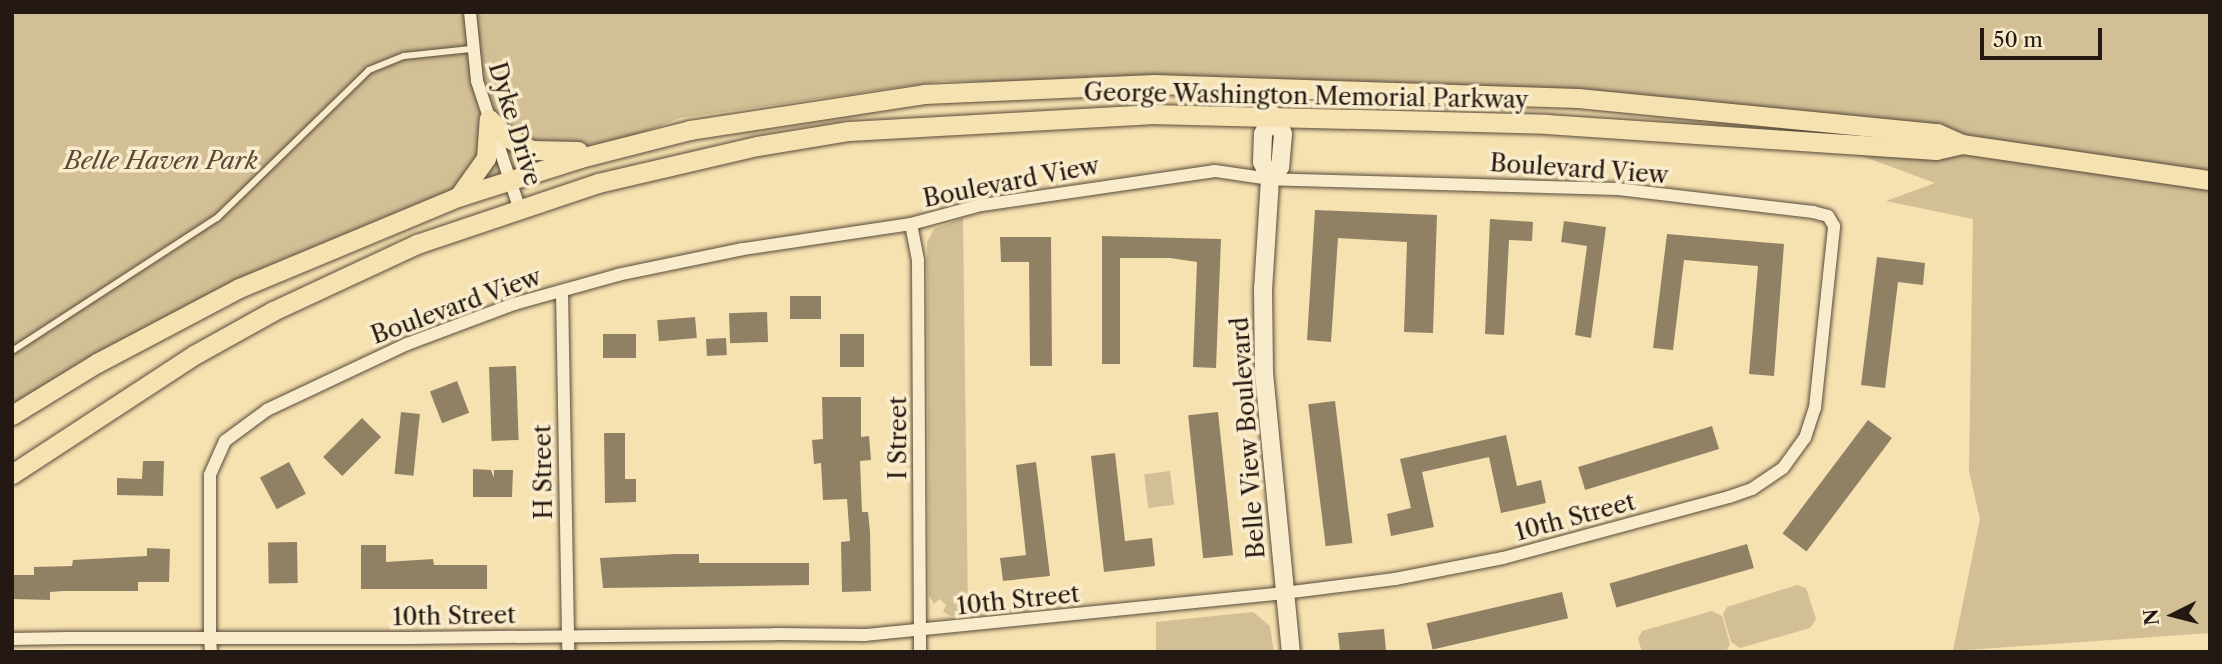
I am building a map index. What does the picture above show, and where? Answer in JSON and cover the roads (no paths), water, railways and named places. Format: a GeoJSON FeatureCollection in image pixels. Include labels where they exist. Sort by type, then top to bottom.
{"type":"FeatureCollection","features":[{"type":"Feature","properties":{"kind":"main road"},"geometry":{"type":"LineString","coordinates":[[1239,85],[1259,97],[1273,115],[1292,99],[1340,88]]}},
{"type":"Feature","properties":{"kind":"main road","name":"George Washington Memorial Parkway"},"geometry":{"type":"LineString","coordinates":[[12,415],[97,363],[239,288],[458,197],[615,148],[752,118],[924,94],[1024,87],[1239,85],[1578,98],[1937,133],[1962,144],[2210,180]]}},
{"type":"Feature","properties":{"kind":"main road","name":"George Washington Memorial Parkway"},"geometry":{"type":"LineString","coordinates":[[12,474],[141,387],[273,311],[417,244],[519,207],[699,157],[849,131],[1150,114],[1273,115],[1545,124],[1936,150],[1962,144]]}},
{"type":"Feature","properties":{"kind":"main road","name":"Belle View Boulevard"},"geometry":{"type":"LineString","coordinates":[[1273,115],[1263,134],[1262,162],[1270,179],[1262,289],[1264,382],[1291,652]]}},
{"type":"Feature","properties":{"kind":"main road"},"geometry":{"type":"LineString","coordinates":[[489,119],[508,138],[532,150],[563,153],[615,148]]}},
{"type":"Feature","properties":{"kind":"main road"},"geometry":{"type":"LineString","coordinates":[[458,197],[486,158],[489,119]]}},
{"type":"Feature","properties":{"kind":"street","name":"Dyke Drive"},"geometry":{"type":"LineString","coordinates":[[470,12],[471,49],[489,119],[519,207]]}},
{"type":"Feature","properties":{"kind":"street","name":"Boulevard View"},"geometry":{"type":"LineString","coordinates":[[211,645],[212,461],[225,441],[243,425],[335,375],[456,324],[562,291],[695,258],[911,224],[981,205],[1177,173],[1215,171],[1270,179],[1581,187],[1813,212],[1828,216],[1834,226],[1833,253]]}},
{"type":"Feature","properties":{"kind":"street","name":"I Street"},"geometry":{"type":"LineString","coordinates":[[911,224],[918,260],[920,652]]}},
{"type":"Feature","properties":{"kind":"street","name":"10th Street"},"geometry":{"type":"LineString","coordinates":[[12,639],[211,645],[920,631],[1284,593],[1395,579],[1503,558],[1729,497],[1768,481],[1797,453],[1809,430],[1833,253]]}},
{"type":"Feature","properties":{"kind":"street","name":"H Street"},"geometry":{"type":"LineString","coordinates":[[562,291],[568,652]]}},
{"type":"Feature","properties":{"kind":"lane"},"geometry":{"type":"LineString","coordinates":[[12,351],[217,218],[369,71],[404,57],[471,49]]}},
{"type":"Feature","properties":{"kind":"park label","name":"Belle Haven Park"},"geometry":{"type":"Point","coordinates":[161,161]}}]}
